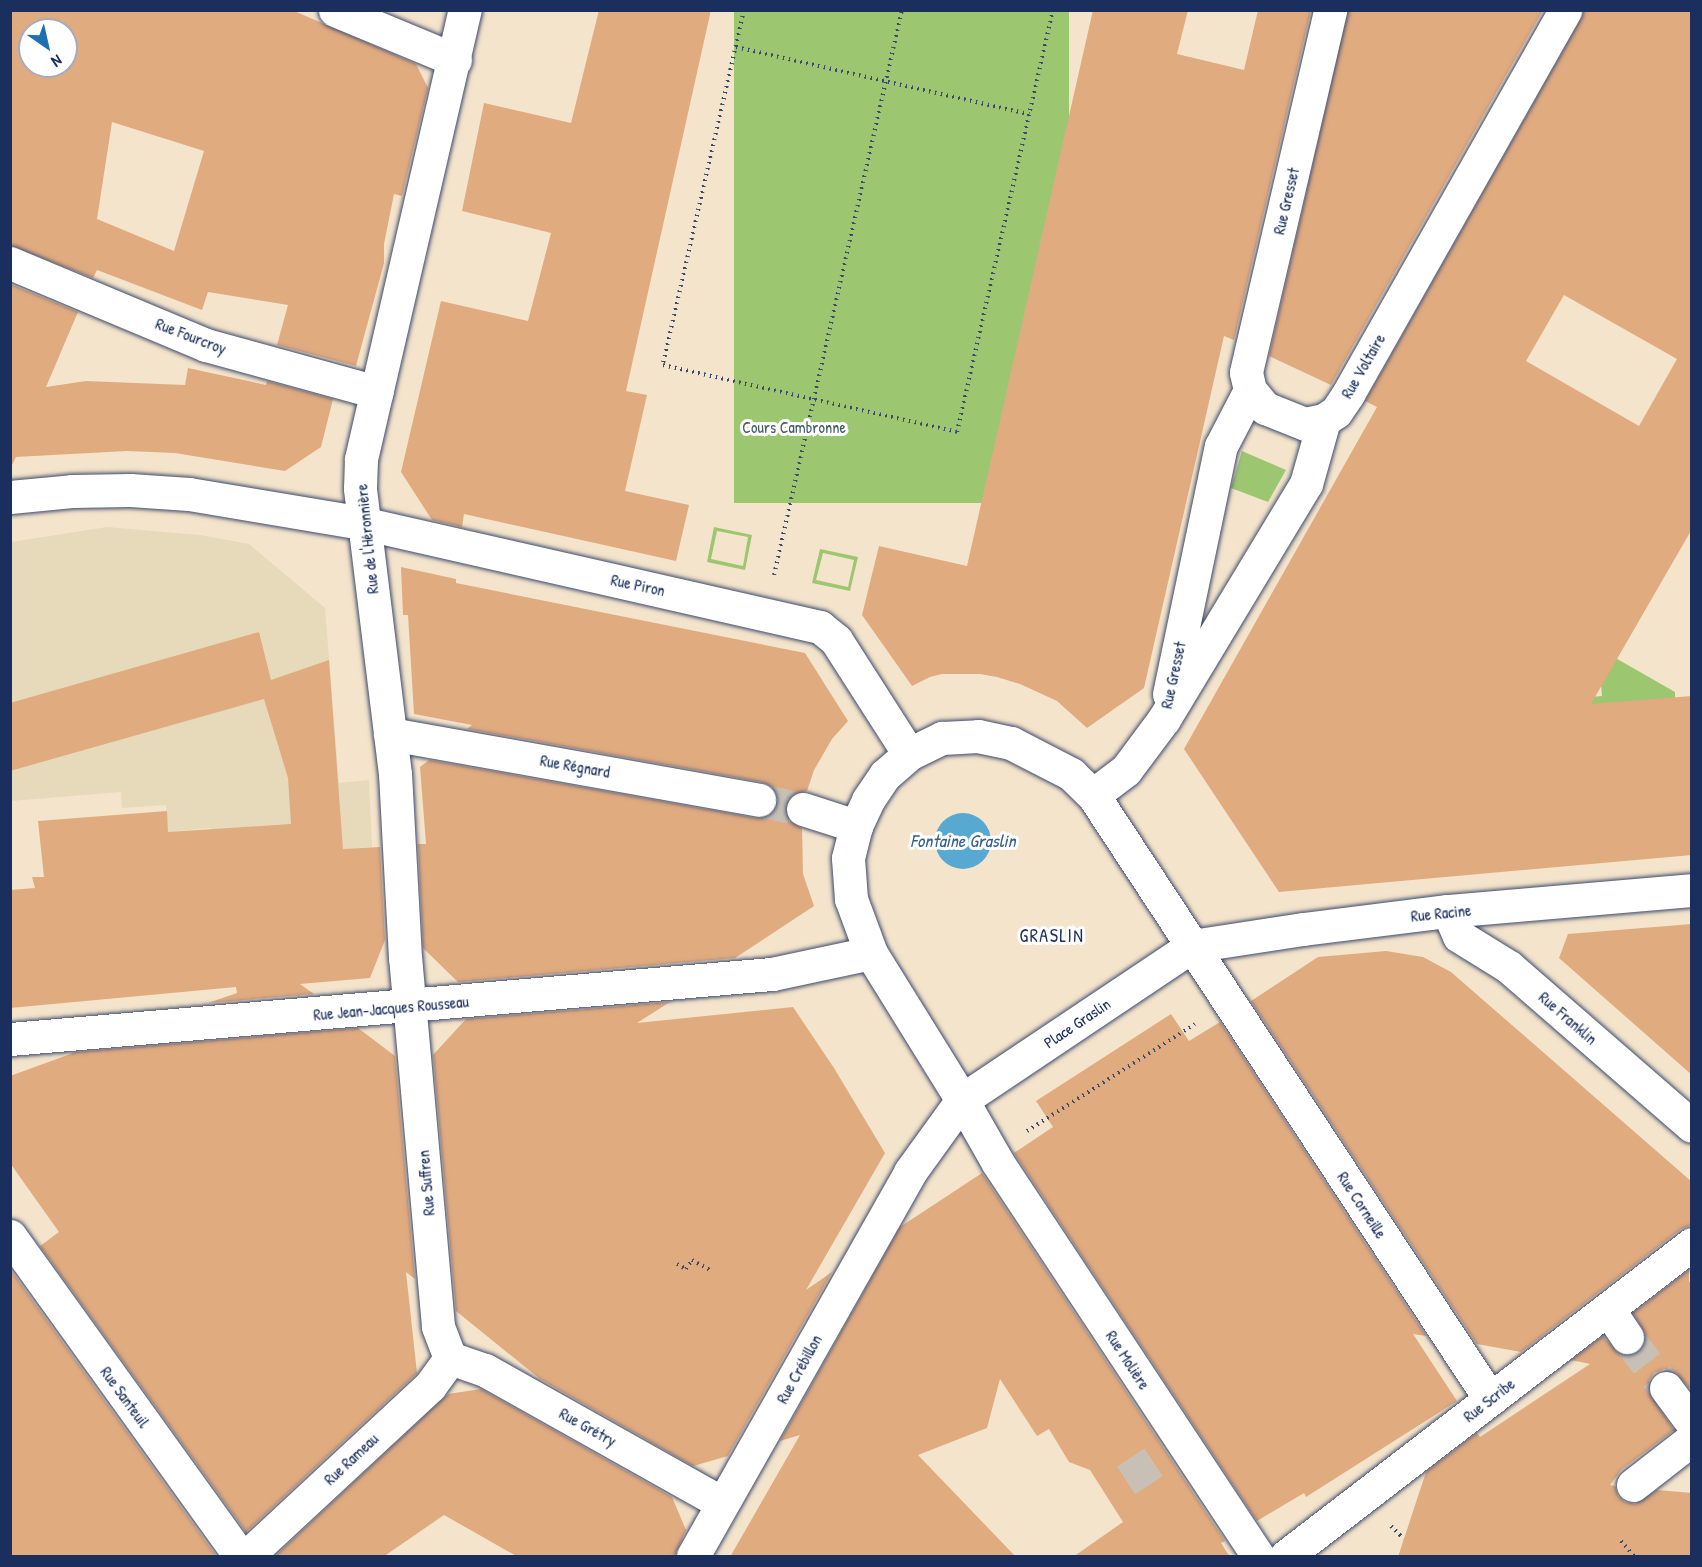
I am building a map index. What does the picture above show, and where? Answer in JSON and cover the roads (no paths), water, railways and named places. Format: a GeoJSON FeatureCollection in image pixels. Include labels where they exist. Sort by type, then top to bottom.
{"type":"FeatureCollection","features":[{"type":"Feature","properties":{"kind":"street"},"geometry":{"type":"LineString","coordinates":[[335,10],[455,60]]}},
{"type":"Feature","properties":{"kind":"street","name":"Rue de l'Héronnière"},"geometry":{"type":"LineString","coordinates":[[411,1006],[390,734],[362,523],[361,459],[465,10]]}},
{"type":"Feature","properties":{"kind":"street","name":"Rue Gresset"},"geometry":{"type":"LineString","coordinates":[[1164,719],[1221,446],[1250,390],[1246,372],[1248,360],[1330,10]]}},
{"type":"Feature","properties":{"kind":"street","name":"Rue Voltaire"},"geometry":{"type":"LineString","coordinates":[[1164,719],[1306,484],[1324,420],[1336,412],[1348,394],[1565,10]]}},
{"type":"Feature","properties":{"kind":"street","name":"Rue Fourcroy"},"geometry":{"type":"LineString","coordinates":[[10,262],[206,345],[377,392]]}},
{"type":"Feature","properties":{"kind":"street"},"geometry":{"type":"LineString","coordinates":[[1250,390],[1265,408],[1285,417],[1305,424],[1324,420]]}},
{"type":"Feature","properties":{"kind":"street","name":"Rue Piron"},"geometry":{"type":"LineString","coordinates":[[10,497],[72,490],[130,490],[189,494],[362,523],[820,627],[829,632],[909,754]]}},
{"type":"Feature","properties":{"kind":"street"},"geometry":{"type":"LineString","coordinates":[[1093,795],[1125,771],[1164,719]]}},
{"type":"Feature","properties":{"kind":"street","name":"Rue Régnard"},"geometry":{"type":"LineString","coordinates":[[390,734],[759,800]]}},
{"type":"Feature","properties":{"kind":"street"},"geometry":{"type":"LineString","coordinates":[[962,1100],[871,953],[851,899],[848,858],[856,826],[868,800],[885,775],[909,754],[942,738],[978,736],[1011,743],[1071,774],[1093,795],[1192,946]]}},
{"type":"Feature","properties":{"kind":"street"},"geometry":{"type":"LineString","coordinates":[[803,809],[856,826]]}},
{"type":"Feature","properties":{"kind":"street","name":"Rue Racine"},"geometry":{"type":"LineString","coordinates":[[1192,946],[1303,929],[1448,911],[1692,890]]}},
{"type":"Feature","properties":{"kind":"street","name":"Rue Franklin"},"geometry":{"type":"LineString","coordinates":[[1448,911],[1459,936],[1509,967],[1692,1126]]}},
{"type":"Feature","properties":{"kind":"street","name":"Rue Corneille"},"geometry":{"type":"LineString","coordinates":[[1192,946],[1490,1400]]}},
{"type":"Feature","properties":{"kind":"street","name":"Place Graslin"},"geometry":{"type":"LineString","coordinates":[[904,1182],[962,1100],[1192,946]]}},
{"type":"Feature","properties":{"kind":"street","name":"Rue Jean-Jacques Rousseau"},"geometry":{"type":"LineString","coordinates":[[10,1039],[772,974],[871,953]]}},
{"type":"Feature","properties":{"kind":"street","name":"Rue Suffren"},"geometry":{"type":"LineString","coordinates":[[411,1006],[438,1326],[450,1358]]}},
{"type":"Feature","properties":{"kind":"street","name":"Rue Molière"},"geometry":{"type":"LineString","coordinates":[[962,1100],[998,1163],[1173,1448],[1258,1557]]}},
{"type":"Feature","properties":{"kind":"street","name":"Rue Crébillon"},"geometry":{"type":"LineString","coordinates":[[693,1557],[904,1182]]}},
{"type":"Feature","properties":{"kind":"street","name":"Rue Santeuil"},"geometry":{"type":"LineString","coordinates":[[10,1236],[240,1557]]}},
{"type":"Feature","properties":{"kind":"street","name":"Rue Scribe"},"geometry":{"type":"LineString","coordinates":[[1286,1557],[1692,1244]]}},
{"type":"Feature","properties":{"kind":"street"},"geometry":{"type":"LineString","coordinates":[[1608,1308],[1627,1337]]}},
{"type":"Feature","properties":{"kind":"street","name":"Rue Grétry"},"geometry":{"type":"LineString","coordinates":[[450,1358],[485,1370],[723,1503]]}},
{"type":"Feature","properties":{"kind":"street","name":"Rue Rameau"},"geometry":{"type":"LineString","coordinates":[[247,1557],[430,1386],[450,1358]]}},
{"type":"Feature","properties":{"kind":"street"},"geometry":{"type":"LineString","coordinates":[[1666,1388],[1692,1423]]}},
{"type":"Feature","properties":{"kind":"street"},"geometry":{"type":"LineString","coordinates":[[1633,1485],[1692,1439]]}},
{"type":"Feature","properties":{"kind":"water","name":"Fontaine Graslin"},"geometry":{"type":"Polygon","coordinates":[[[957,813],[969,813],[979,817],[987,825],[991,841],[987,857],[979,865],[969,869],[957,869],[947,865],[939,857],[935,847],[935,835],[939,825],[947,817],[957,813]]]}},
{"type":"Feature","properties":{"kind":"tunnel"},"geometry":{"type":"LineString","coordinates":[[759,800],[803,809]]}},
{"type":"Feature","properties":{"kind":"tunnel"},"geometry":{"type":"LineString","coordinates":[[1627,1337],[1666,1388]]}},
{"type":"Feature","properties":{"kind":"tunnel"},"geometry":{"type":"LineString","coordinates":[[1126,1480],[1164,1455]]}},
{"type":"Feature","properties":{"kind":"district","name":"GRASLIN"},"geometry":{"type":"Point","coordinates":[1052,936]}},
{"type":"Feature","properties":{"kind":"park label","name":"Cours Cambronne"},"geometry":{"type":"Point","coordinates":[794,427]}}]}
